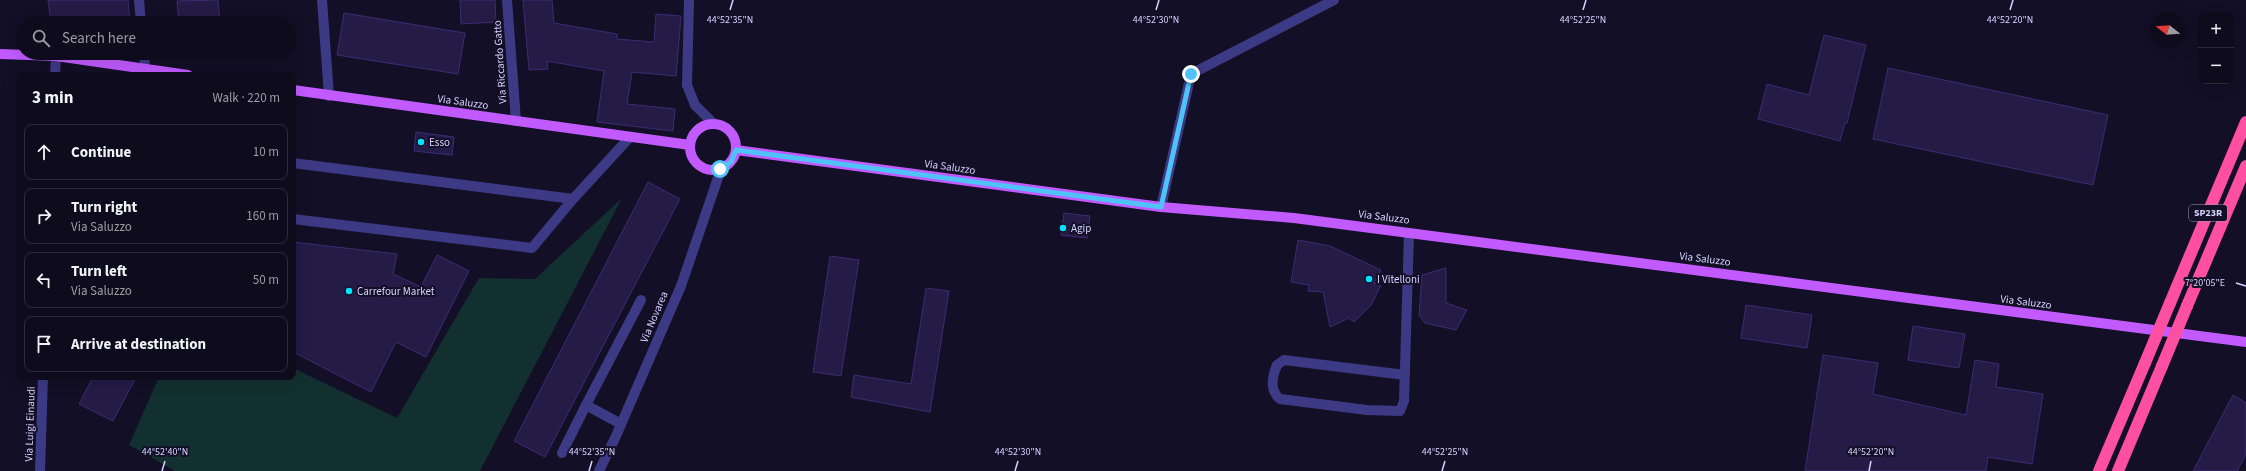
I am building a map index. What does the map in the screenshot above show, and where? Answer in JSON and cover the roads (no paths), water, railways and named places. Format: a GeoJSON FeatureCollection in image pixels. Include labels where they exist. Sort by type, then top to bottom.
{"type":"FeatureCollection","features":[{"type":"Feature","properties":{"kind":"highway","name":"SP23R"},"geometry":{"type":"LineString","coordinates":[[2099,471],[2246,122]]}},
{"type":"Feature","properties":{"kind":"highway","name":"SP23R"},"geometry":{"type":"LineString","coordinates":[[2118,471],[2246,166]]}},
{"type":"Feature","properties":{"kind":"main road"},"geometry":{"type":"LineString","coordinates":[[0,54],[16,55]]}},
{"type":"Feature","properties":{"kind":"main road"},"geometry":{"type":"LineString","coordinates":[[84,60],[167,72]]}},
{"type":"Feature","properties":{"kind":"main road","name":"Via Saluzzo"},"geometry":{"type":"LineString","coordinates":[[296,90],[630,138],[690,145]]}},
{"type":"Feature","properties":{"kind":"main road"},"geometry":{"type":"LineString","coordinates":[[713,123],[730,131],[736,140],[736,150],[731,162],[720,169],[709,170],[699,165],[692,156],[690,145],[694,134],[702,126],[713,123]]}},
{"type":"Feature","properties":{"kind":"main road","name":"Via Saluzzo"},"geometry":{"type":"LineString","coordinates":[[736,150],[1161,207],[1294,218],[2246,342]]}},
{"type":"Feature","properties":{"kind":"street"},"geometry":{"type":"LineString","coordinates":[[139,0],[140,16]]}},
{"type":"Feature","properties":{"kind":"street"},"geometry":{"type":"LineString","coordinates":[[322,0],[329,96]]}},
{"type":"Feature","properties":{"kind":"street","name":"Via Riccardo Gatto"},"geometry":{"type":"LineString","coordinates":[[507,0],[516,121]]}},
{"type":"Feature","properties":{"kind":"street"},"geometry":{"type":"LineString","coordinates":[[689,0],[687,85],[695,105],[713,123]]}},
{"type":"Feature","properties":{"kind":"street"},"geometry":{"type":"LineString","coordinates":[[1161,207],[1191,74],[1334,0]]}},
{"type":"Feature","properties":{"kind":"street"},"geometry":{"type":"LineString","coordinates":[[55,72],[56,60]]}},
{"type":"Feature","properties":{"kind":"street"},"geometry":{"type":"LineString","coordinates":[[145,60],[146,69]]}},
{"type":"Feature","properties":{"kind":"street"},"geometry":{"type":"LineString","coordinates":[[296,219],[532,248],[573,199],[630,138]]}},
{"type":"Feature","properties":{"kind":"street"},"geometry":{"type":"LineString","coordinates":[[296,164],[573,199]]}},
{"type":"Feature","properties":{"kind":"street","name":"Via Novarea"},"geometry":{"type":"LineString","coordinates":[[599,471],[681,286],[720,169]]}},
{"type":"Feature","properties":{"kind":"street"},"geometry":{"type":"LineString","coordinates":[[1405,375],[1284,360],[1276,365],[1272,386],[1276,395],[1280,398],[1397,412],[1400,411],[1404,401],[1405,375],[1409,233]]}},
{"type":"Feature","properties":{"kind":"street"},"geometry":{"type":"LineString","coordinates":[[562,453],[641,300]]}},
{"type":"Feature","properties":{"kind":"street","name":"Via Luigi Einaudi"},"geometry":{"type":"LineString","coordinates":[[40,471],[43,380]]}},
{"type":"Feature","properties":{"kind":"street"},"geometry":{"type":"LineString","coordinates":[[586,405],[621,424]]}},
{"type":"Feature","properties":{"kind":"place","name":"Esso"},"geometry":{"type":"Point","coordinates":[421,142]}},
{"type":"Feature","properties":{"kind":"place","name":"Agip"},"geometry":{"type":"Point","coordinates":[1063,228]}},
{"type":"Feature","properties":{"kind":"place","name":"I Vitelloni"},"geometry":{"type":"Point","coordinates":[1369,279]}},
{"type":"Feature","properties":{"kind":"place","name":"Carrefour Market"},"geometry":{"type":"Point","coordinates":[349,291]}}]}
